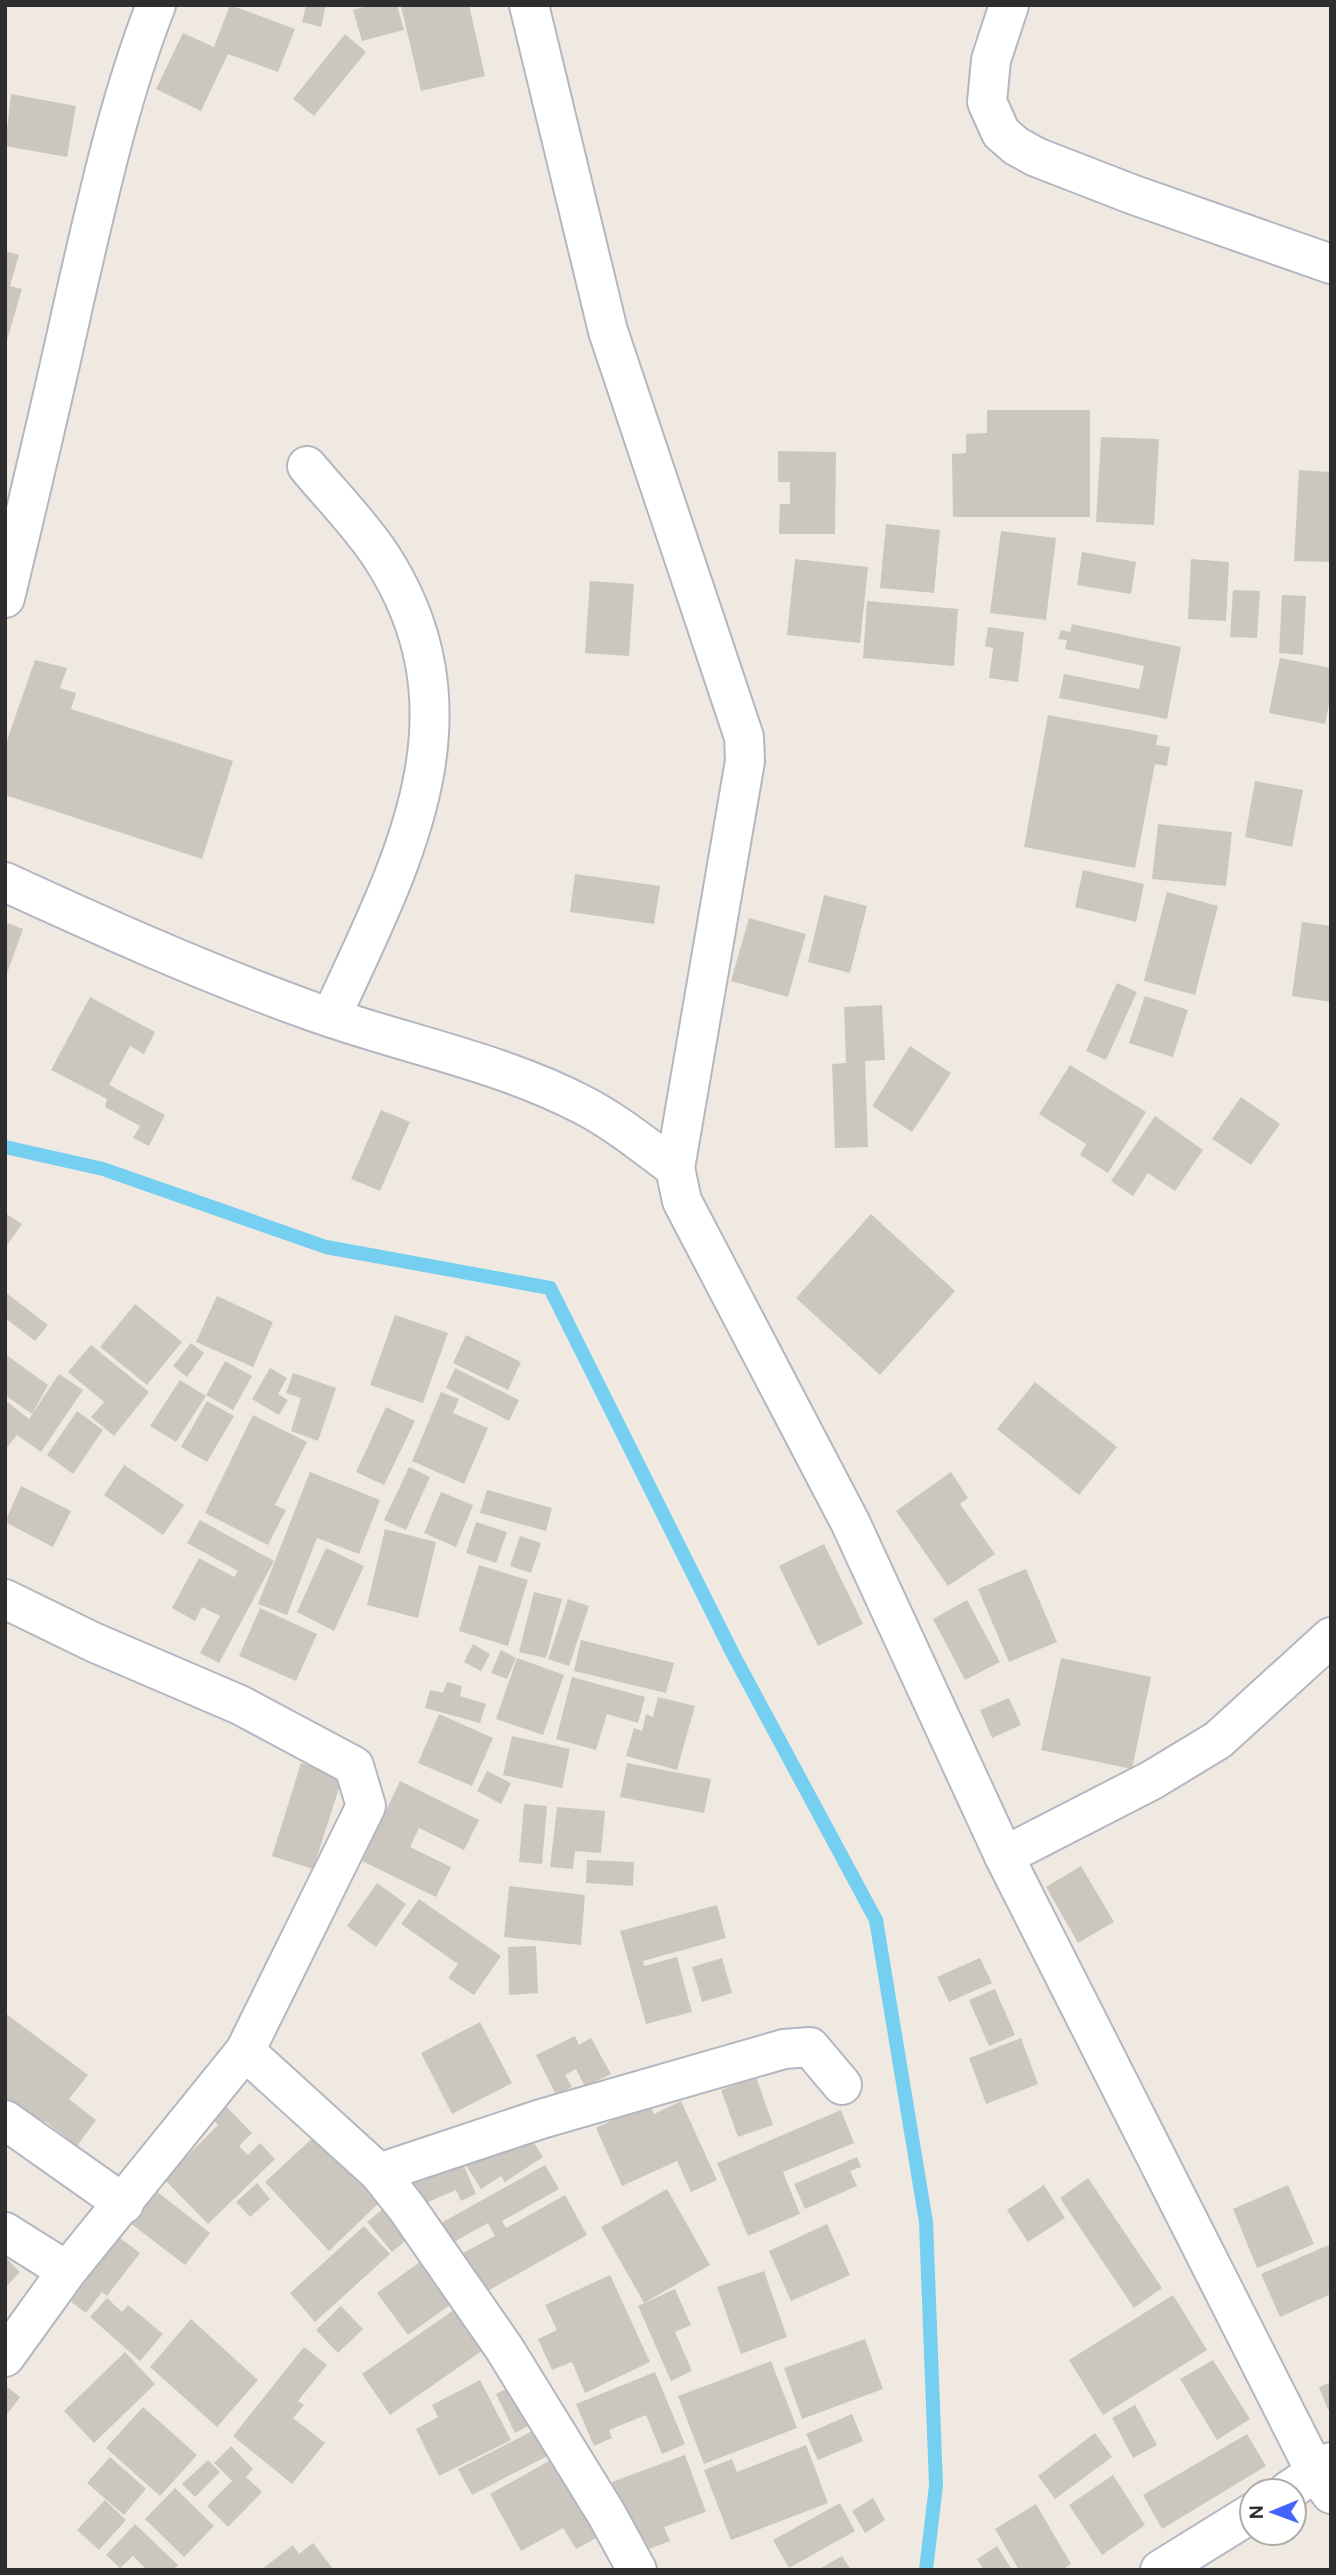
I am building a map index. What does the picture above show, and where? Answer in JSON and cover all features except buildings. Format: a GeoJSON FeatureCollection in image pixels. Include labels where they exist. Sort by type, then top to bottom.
{"type":"FeatureCollection","features":[{"type":"Feature","properties":{"kind":"street"},"geometry":{"type":"LineString","coordinates":[[529,5],[608,331],[744,737],[745,761],[675,1168],[682,1201],[850,1522],[1004,1856],[1316,2480]]}},
{"type":"Feature","properties":{"kind":"street"},"geometry":{"type":"LineString","coordinates":[[1009,5],[991,60],[987,102],[1001,133],[1016,146],[1036,158],[1134,195],[1331,264]]}},
{"type":"Feature","properties":{"kind":"street"},"geometry":{"type":"LineString","coordinates":[[5,598],[36,478],[114,135],[149,8]]}},
{"type":"Feature","properties":{"kind":"street"},"geometry":{"type":"LineString","coordinates":[[307,466],[380,556],[411,613],[423,650],[431,732],[425,774],[392,883],[331,1017]]}},
{"type":"Feature","properties":{"kind":"street"},"geometry":{"type":"LineString","coordinates":[[5,882],[166,956],[331,1017],[514,1077],[582,1104],[616,1124],[675,1168]]}},
{"type":"Feature","properties":{"kind":"street"},"geometry":{"type":"LineString","coordinates":[[5,1599],[93,1642],[240,1705],[354,1766],[366,1806],[245,2050],[171,2140],[124,2204],[67,2271],[5,2357]]}},
{"type":"Feature","properties":{"kind":"street"},"geometry":{"type":"LineString","coordinates":[[1004,1856],[1152,1780],[1218,1740],[1330,1638]]}},
{"type":"Feature","properties":{"kind":"street"},"geometry":{"type":"LineString","coordinates":[[379,2173],[541,2119],[784,2049],[810,2047],[842,2085]]}},
{"type":"Feature","properties":{"kind":"street"},"geometry":{"type":"LineString","coordinates":[[245,2050],[379,2173],[504,2348],[607,2515],[637,2570]]}},
{"type":"Feature","properties":{"kind":"street"},"geometry":{"type":"LineString","coordinates":[[5,2120],[124,2204]]}},
{"type":"Feature","properties":{"kind":"street"},"geometry":{"type":"LineString","coordinates":[[5,2232],[67,2271]]}},
{"type":"Feature","properties":{"kind":"street"},"geometry":{"type":"LineString","coordinates":[[1160,2570],[1238,2522]]}},
{"type":"Feature","properties":{"kind":"waterway"},"geometry":{"type":"LineString","coordinates":[[5,1147],[103,1169],[326,1247],[550,1288],[734,1656],[876,1920],[926,2222],[936,2485],[926,2570]]}}]}
